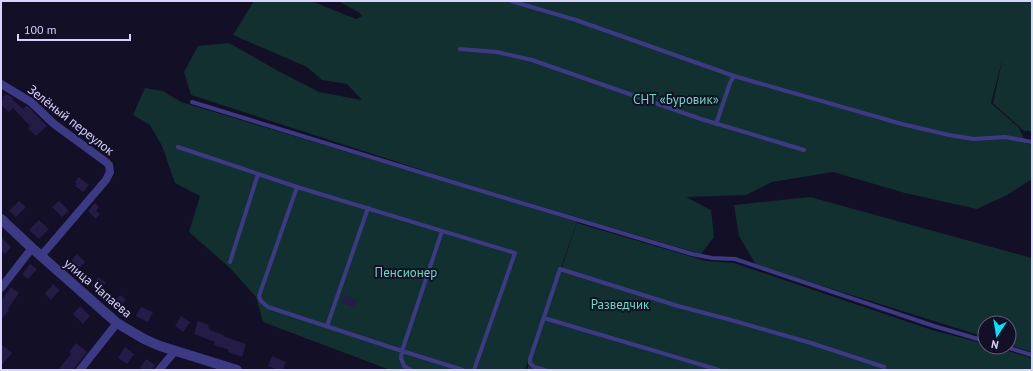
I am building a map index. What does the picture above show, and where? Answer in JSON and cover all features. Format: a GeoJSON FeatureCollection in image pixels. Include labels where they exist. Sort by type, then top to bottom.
{"type":"FeatureCollection","features":[{"type":"Feature","properties":{"kind":"street","name":"Зелёный переулок"},"geometry":{"type":"LineString","coordinates":[[1,84],[31,102],[54,124],[109,165],[110,172],[106,180],[40,256]]}},
{"type":"Feature","properties":{"kind":"street","name":"улица Чапаева"},"geometry":{"type":"LineString","coordinates":[[1,219],[40,256],[117,323],[144,339],[224,368],[237,370]]}},
{"type":"Feature","properties":{"kind":"street"},"geometry":{"type":"LineString","coordinates":[[1,288],[32,248]]}},
{"type":"Feature","properties":{"kind":"street"},"geometry":{"type":"LineString","coordinates":[[80,370],[117,323]]}},
{"type":"Feature","properties":{"kind":"street"},"geometry":{"type":"LineString","coordinates":[[159,370],[175,350]]}},
{"type":"Feature","properties":{"kind":"lane"},"geometry":{"type":"LineString","coordinates":[[512,1],[576,20],[734,76],[902,124],[974,139],[1005,137],[1032,142]]}},
{"type":"Feature","properties":{"kind":"lane"},"geometry":{"type":"LineString","coordinates":[[460,49],[497,52],[532,60],[716,124],[804,150]]}},
{"type":"Feature","properties":{"kind":"lane"},"geometry":{"type":"LineString","coordinates":[[716,124],[730,83],[734,76]]}},
{"type":"Feature","properties":{"kind":"lane"},"geometry":{"type":"LineString","coordinates":[[192,102],[692,254],[712,258],[735,259],[934,326],[977,339]]}},
{"type":"Feature","properties":{"kind":"lane"},"geometry":{"type":"LineString","coordinates":[[178,147],[296,187],[515,253],[474,370]]}},
{"type":"Feature","properties":{"kind":"lane"},"geometry":{"type":"LineString","coordinates":[[230,262],[258,174]]}},
{"type":"Feature","properties":{"kind":"lane"},"geometry":{"type":"LineString","coordinates":[[296,187],[259,296],[261,301],[268,307],[463,370]]}},
{"type":"Feature","properties":{"kind":"lane"},"geometry":{"type":"LineString","coordinates":[[326,326],[368,208]]}},
{"type":"Feature","properties":{"kind":"lane"},"geometry":{"type":"LineString","coordinates":[[411,370],[404,366],[401,358],[402,351],[442,231]]}},
{"type":"Feature","properties":{"kind":"lane"},"geometry":{"type":"LineString","coordinates":[[545,370],[534,367],[530,363],[530,359],[560,269],[678,306],[811,343],[884,367],[883,370]]}},
{"type":"Feature","properties":{"kind":"lane"},"geometry":{"type":"LineString","coordinates":[[544,318],[719,370]]}},
{"type":"Feature","properties":{"kind":"lane"},"geometry":{"type":"LineString","coordinates":[[1017,350],[1032,355]]}},
{"type":"Feature","properties":{"kind":"green space","name":"СНТ «Буровик»"},"geometry":{"type":"Polygon","coordinates":[[[254,1],[311,1],[356,19],[362,16],[360,13],[338,1],[1032,1],[1032,131],[1024,131],[993,103],[1003,57],[991,103],[1019,128],[1026,143],[1032,145],[1032,179],[1007,195],[977,209],[905,193],[833,172],[772,182],[746,195],[686,197],[711,210],[714,237],[701,254],[462,183],[191,95],[184,72],[198,46],[229,43],[319,92],[362,100],[347,84],[322,80],[307,67],[233,35],[254,1]]]}},
{"type":"Feature","properties":{"kind":"green space","name":"Пенсионер"},"geometry":{"type":"Polygon","coordinates":[[[145,88],[163,91],[181,102],[577,222],[525,370],[390,370],[263,322],[256,297],[230,268],[189,232],[200,196],[175,183],[162,146],[150,125],[133,115],[145,88]]]}},
{"type":"Feature","properties":{"kind":"green space"},"geometry":{"type":"Polygon","coordinates":[[[810,197],[1032,258],[1032,352],[1017,347],[1017,315],[977,315],[977,334],[756,265],[739,236],[734,205],[810,197]]]}},
{"type":"Feature","properties":{"kind":"green space","name":"Разведчик"},"geometry":{"type":"Polygon","coordinates":[[[577,223],[706,261],[734,263],[932,330],[977,342],[977,355],[1017,355],[1017,354],[1032,358],[1032,370],[527,370],[577,223]]]}},
{"type":"Feature","properties":{"kind":"building"},"geometry":{"type":"Polygon","coordinates":[[[6,94],[13,98],[12,99],[23,109],[28,106],[47,126],[36,136],[28,128],[30,126],[13,108],[9,112],[1,105],[1,101],[4,98],[2,97],[6,94]]]}},
{"type":"Feature","properties":{"kind":"building"},"geometry":{"type":"Polygon","coordinates":[[[79,177],[89,185],[83,192],[75,186],[77,184],[75,182],[79,177]]]}},
{"type":"Feature","properties":{"kind":"building"},"geometry":{"type":"Polygon","coordinates":[[[19,201],[26,207],[16,217],[9,211],[19,201]]]}},
{"type":"Feature","properties":{"kind":"building"},"geometry":{"type":"Polygon","coordinates":[[[59,201],[69,211],[62,217],[52,207],[59,201]]]}},
{"type":"Feature","properties":{"kind":"building"},"geometry":{"type":"Polygon","coordinates":[[[95,203],[99,207],[96,211],[100,214],[96,219],[88,211],[95,203]]]}},
{"type":"Feature","properties":{"kind":"building"},"geometry":{"type":"Polygon","coordinates":[[[39,220],[49,229],[39,239],[29,230],[39,220]]]}},
{"type":"Feature","properties":{"kind":"building"},"geometry":{"type":"Polygon","coordinates":[[[1,237],[11,247],[5,254],[1,251],[1,237]]]}},
{"type":"Feature","properties":{"kind":"building"},"geometry":{"type":"Polygon","coordinates":[[[77,254],[85,262],[76,272],[68,264],[77,254]]]}},
{"type":"Feature","properties":{"kind":"building"},"geometry":{"type":"Polygon","coordinates":[[[30,264],[37,269],[28,279],[22,274],[30,264]]]}},
{"type":"Feature","properties":{"kind":"building"},"geometry":{"type":"Polygon","coordinates":[[[98,277],[106,283],[98,292],[91,286],[98,277]]]}},
{"type":"Feature","properties":{"kind":"building"},"geometry":{"type":"Polygon","coordinates":[[[53,284],[60,290],[51,300],[45,294],[53,284]]]}},
{"type":"Feature","properties":{"kind":"building"},"geometry":{"type":"Polygon","coordinates":[[[11,287],[19,293],[1,320],[1,301],[11,287]]]}},
{"type":"Feature","properties":{"kind":"building"},"geometry":{"type":"Polygon","coordinates":[[[120,295],[126,300],[119,308],[113,303],[120,295]]]}},
{"type":"Feature","properties":{"kind":"building"},"geometry":{"type":"Polygon","coordinates":[[[344,295],[357,299],[354,307],[342,303],[344,295]]]}},
{"type":"Feature","properties":{"kind":"building"},"geometry":{"type":"Polygon","coordinates":[[[80,306],[90,316],[83,324],[73,314],[80,306]]]}},
{"type":"Feature","properties":{"kind":"building"},"geometry":{"type":"Polygon","coordinates":[[[141,307],[153,312],[148,322],[136,316],[141,307]]]}},
{"type":"Feature","properties":{"kind":"building"},"geometry":{"type":"Polygon","coordinates":[[[181,316],[190,322],[183,332],[175,326],[181,316]]]}},
{"type":"Feature","properties":{"kind":"building"},"geometry":{"type":"Polygon","coordinates":[[[198,321],[209,325],[208,328],[210,330],[246,344],[242,357],[228,352],[229,350],[214,345],[215,342],[194,334],[198,321]]]}},
{"type":"Feature","properties":{"kind":"building"},"geometry":{"type":"Polygon","coordinates":[[[76,343],[87,352],[73,370],[58,370],[71,354],[69,352],[76,343]]]}},
{"type":"Feature","properties":{"kind":"building"},"geometry":{"type":"Polygon","coordinates":[[[1,344],[12,353],[1,366],[1,344]]]}},
{"type":"Feature","properties":{"kind":"building"},"geometry":{"type":"Polygon","coordinates":[[[125,347],[134,354],[127,364],[118,358],[125,347]]]}},
{"type":"Feature","properties":{"kind":"building"},"geometry":{"type":"Polygon","coordinates":[[[272,356],[286,362],[283,370],[278,370],[268,366],[272,356]]]}},
{"type":"Feature","properties":{"kind":"building"},"geometry":{"type":"Polygon","coordinates":[[[146,359],[155,365],[152,370],[144,370],[140,368],[146,359]]]}}]}
